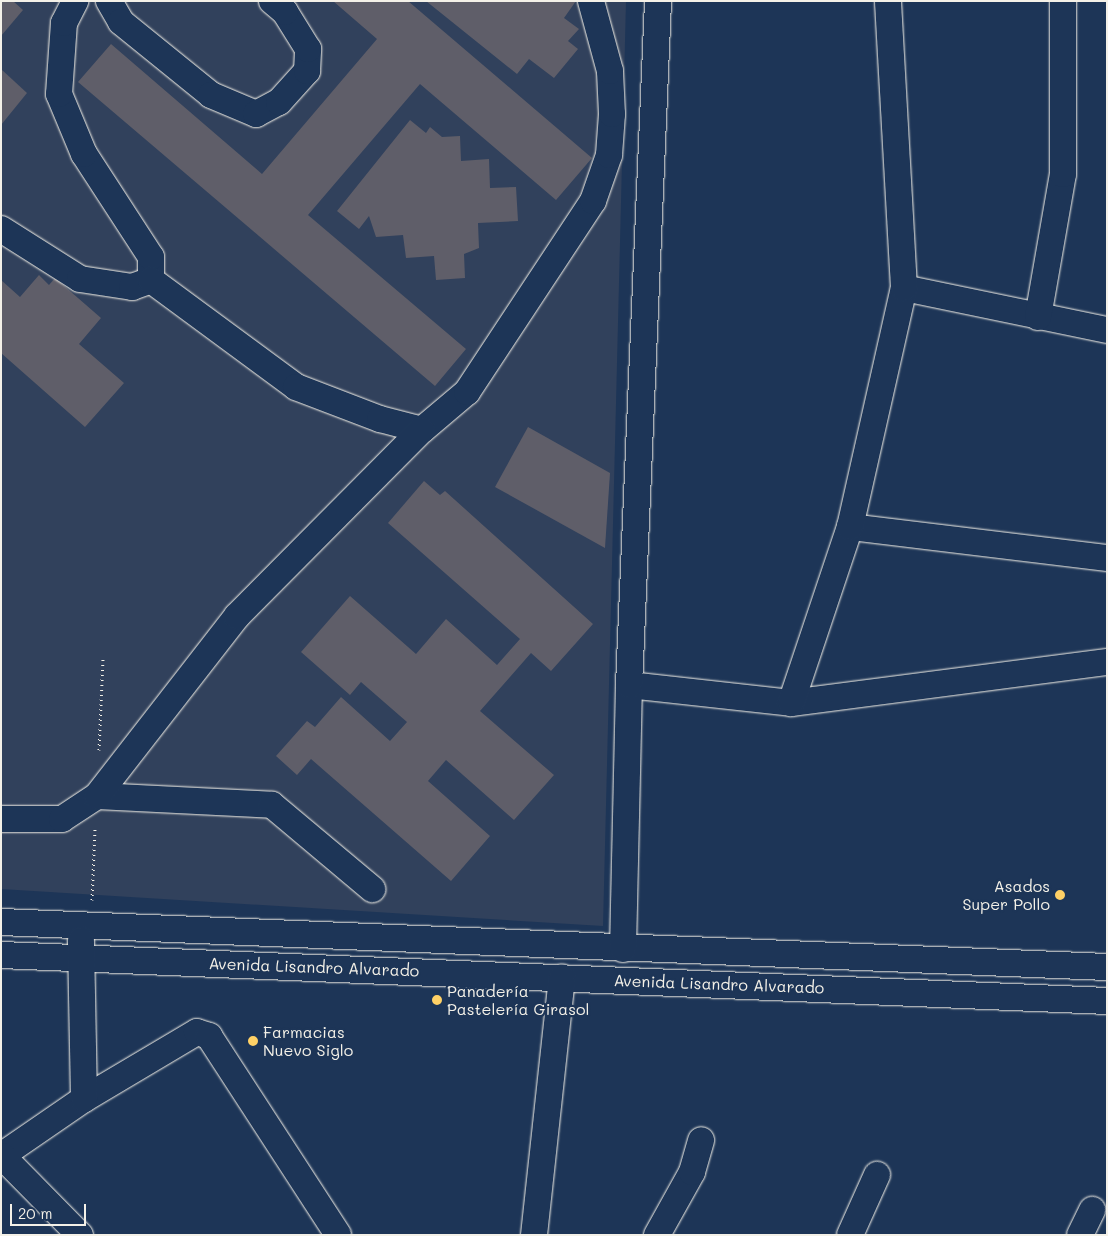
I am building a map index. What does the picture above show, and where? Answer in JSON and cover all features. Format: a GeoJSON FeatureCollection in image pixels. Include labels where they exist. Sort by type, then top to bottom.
{"type":"FeatureCollection","features":[{"type":"Feature","properties":{"kind":"street"},"geometry":{"type":"LineString","coordinates":[[75,1],[64,23],[59,94],[84,154],[151,257],[151,280]]}},
{"type":"Feature","properties":{"kind":"street"},"geometry":{"type":"LineString","coordinates":[[109,1],[121,22],[211,95],[256,114],[279,102],[307,71],[308,49],[285,12],[272,1]]}},
{"type":"Feature","properties":{"kind":"street"},"geometry":{"type":"LineString","coordinates":[[1,819],[62,820],[97,796],[237,616],[422,430],[467,392],[593,201],[609,155],[612,114],[610,71],[591,1]]}},
{"type":"Feature","properties":{"kind":"street"},"geometry":{"type":"LineString","coordinates":[[623,949],[628,685],[658,1]]}},
{"type":"Feature","properties":{"kind":"street"},"geometry":{"type":"LineString","coordinates":[[791,703],[850,527],[904,288],[888,1]]}},
{"type":"Feature","properties":{"kind":"street"},"geometry":{"type":"LineString","coordinates":[[1038,317],[1063,174],[1063,1]]}},
{"type":"Feature","properties":{"kind":"street"},"geometry":{"type":"LineString","coordinates":[[1,229],[80,279],[132,286],[151,280]]}},
{"type":"Feature","properties":{"kind":"street"},"geometry":{"type":"LineString","coordinates":[[151,280],[296,387],[380,419],[422,430]]}},
{"type":"Feature","properties":{"kind":"street"},"geometry":{"type":"LineString","coordinates":[[904,288],[1107,330]]}},
{"type":"Feature","properties":{"kind":"street"},"geometry":{"type":"LineString","coordinates":[[850,527],[1107,558]]}},
{"type":"Feature","properties":{"kind":"street"},"geometry":{"type":"LineString","coordinates":[[628,685],[791,703],[1107,662]]}},
{"type":"Feature","properties":{"kind":"street"},"geometry":{"type":"LineString","coordinates":[[97,796],[272,805],[372,890]]}},
{"type":"Feature","properties":{"kind":"street","name":"Avenida Lisandro Alvarado"},"geometry":{"type":"LineString","coordinates":[[1,922],[623,949],[1107,967]]}},
{"type":"Feature","properties":{"kind":"street"},"geometry":{"type":"LineString","coordinates":[[81,925],[80,958],[84,1100]]}},
{"type":"Feature","properties":{"kind":"street","name":"Avenida Lisandro Alvarado"},"geometry":{"type":"LineString","coordinates":[[1,955],[1107,1001]]}},
{"type":"Feature","properties":{"kind":"street"},"geometry":{"type":"LineString","coordinates":[[534,1235],[562,978]]}},
{"type":"Feature","properties":{"kind":"street"},"geometry":{"type":"LineString","coordinates":[[80,1235],[2,1156],[84,1100],[197,1032],[209,1036],[338,1235]]}},
{"type":"Feature","properties":{"kind":"street"},"geometry":{"type":"LineString","coordinates":[[657,1235],[692,1172],[701,1140]]}},
{"type":"Feature","properties":{"kind":"street"},"geometry":{"type":"LineString","coordinates":[[850,1235],[877,1174]]}},
{"type":"Feature","properties":{"kind":"street"},"geometry":{"type":"LineString","coordinates":[[1080,1235],[1092,1210]]}},
{"type":"Feature","properties":{"kind":"shaded area"},"geometry":{"type":"Polygon","coordinates":[[[1,1],[626,1],[603,926],[1,889],[1,1]]]}},
{"type":"Feature","properties":{"kind":"building"},"geometry":{"type":"Polygon","coordinates":[[[1,1],[13,1],[23,10],[1,36],[1,1]]]}},
{"type":"Feature","properties":{"kind":"building"},"geometry":{"type":"Polygon","coordinates":[[[333,1],[408,1],[592,158],[556,200],[420,84],[308,215],[466,349],[435,386],[78,82],[111,44],[262,174],[377,39],[333,1]]]}},
{"type":"Feature","properties":{"kind":"building"},"geometry":{"type":"Polygon","coordinates":[[[426,1],[576,1],[564,18],[579,29],[568,41],[578,49],[554,78],[529,59],[517,74],[426,1]]]}},
{"type":"Feature","properties":{"kind":"building"},"geometry":{"type":"Polygon","coordinates":[[[1,69],[27,93],[1,125],[1,69]]]}},
{"type":"Feature","properties":{"kind":"building"},"geometry":{"type":"Polygon","coordinates":[[[410,120],[426,133],[430,127],[442,137],[460,136],[461,161],[489,159],[490,188],[516,187],[518,221],[478,223],[479,248],[464,254],[465,278],[436,280],[434,256],[406,258],[403,235],[376,237],[369,216],[359,229],[337,211],[410,120]]]}},
{"type":"Feature","properties":{"kind":"building"},"geometry":{"type":"Polygon","coordinates":[[[39,275],[49,285],[55,278],[101,318],[79,344],[124,383],[85,427],[1,353],[1,280],[20,297],[39,275]]]}},
{"type":"Feature","properties":{"kind":"building"},"geometry":{"type":"Polygon","coordinates":[[[528,427],[610,473],[605,548],[495,487],[528,427]]]}},
{"type":"Feature","properties":{"kind":"building"},"geometry":{"type":"Polygon","coordinates":[[[424,481],[440,495],[445,491],[593,624],[551,671],[531,653],[480,711],[554,775],[514,820],[446,760],[428,781],[490,836],[451,881],[311,759],[297,775],[276,756],[307,721],[315,727],[341,697],[390,741],[407,722],[361,682],[350,695],[301,652],[350,596],[416,654],[446,619],[497,665],[520,639],[388,523],[424,481]]]}},
{"type":"Feature","properties":{"kind":"place","name":"Asados Super Pollo"},"geometry":{"type":"Point","coordinates":[1060,895]}},
{"type":"Feature","properties":{"kind":"place","name":"Panadería Pastelería Girasol"},"geometry":{"type":"Point","coordinates":[437,1000]}},
{"type":"Feature","properties":{"kind":"place","name":"Farmacias Nuevo Siglo"},"geometry":{"type":"Point","coordinates":[253,1041]}}]}
